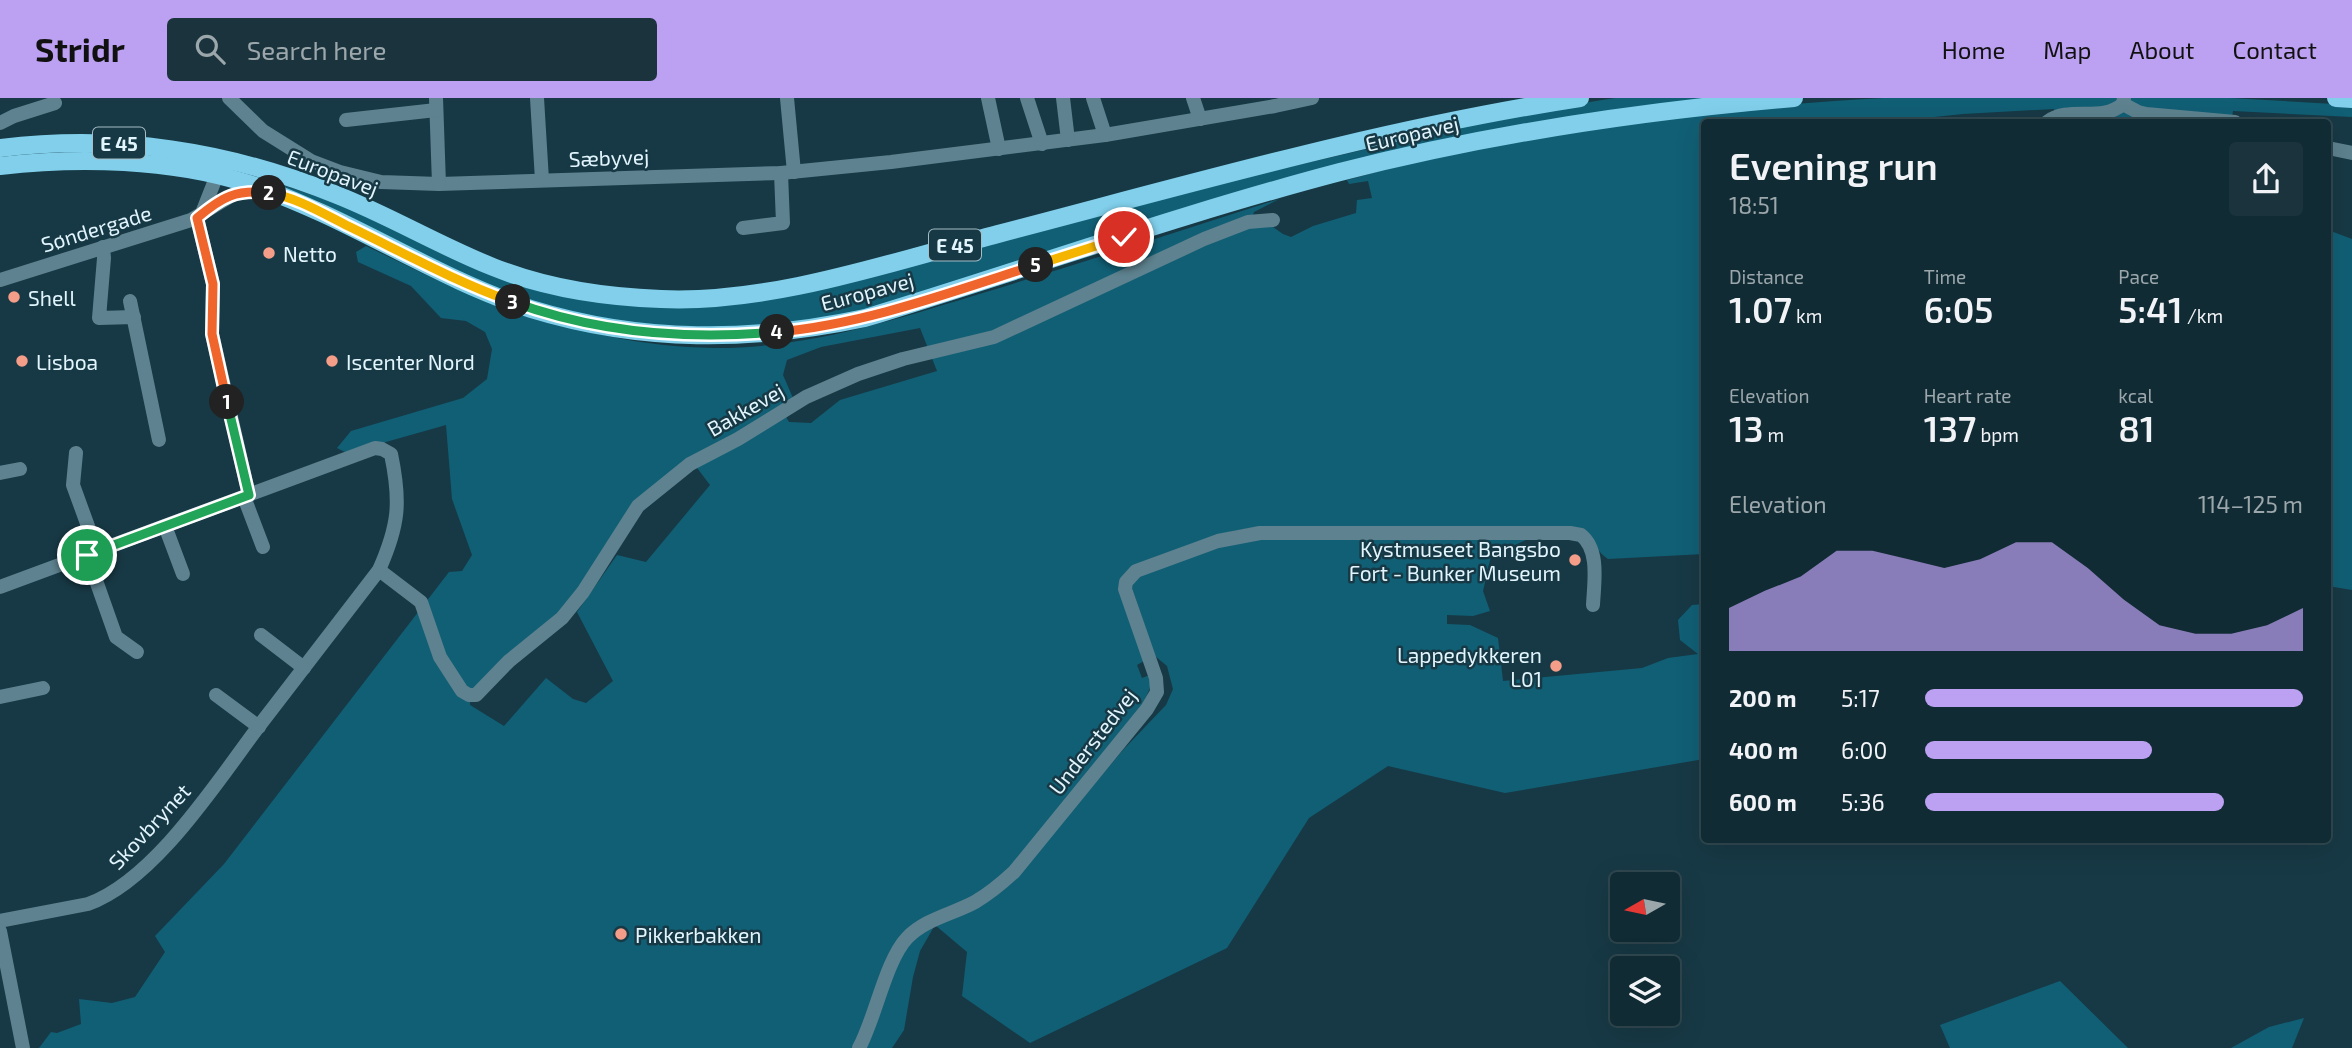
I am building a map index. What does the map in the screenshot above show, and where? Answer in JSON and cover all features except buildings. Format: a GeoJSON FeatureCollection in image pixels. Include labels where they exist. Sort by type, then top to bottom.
{"type":"FeatureCollection","features":[{"type":"Feature","properties":{"kind":"main road","name":"Europavej"},"geometry":{"type":"LineString","coordinates":[[0,166],[95,160],[225,168],[339,196],[495,268],[536,281],[628,297],[707,299],[799,286],[1336,146],[1454,120],[1580,98]]}},
{"type":"Feature","properties":{"kind":"main road","name":"Europavej"},"geometry":{"type":"LineString","coordinates":[[0,148],[72,142],[127,143],[173,148],[225,168],[464,282],[530,308],[615,328],[667,334],[751,335],[812,329],[865,318],[1269,192],[1458,145],[1576,124],[1794,98]]}},
{"type":"Feature","properties":{"kind":"main road"},"geometry":{"type":"LineString","coordinates":[[2336,98],[2352,99]]}},
{"type":"Feature","properties":{"kind":"street","name":"Sæbyvej"},"geometry":{"type":"LineString","coordinates":[[229,98],[263,131],[311,161],[340,172],[381,182],[439,184],[792,172],[1042,144],[1312,98]]}},
{"type":"Feature","properties":{"kind":"street"},"geometry":{"type":"LineString","coordinates":[[537,98],[542,180]]}},
{"type":"Feature","properties":{"kind":"street"},"geometry":{"type":"LineString","coordinates":[[787,98],[792,172]]}},
{"type":"Feature","properties":{"kind":"street"},"geometry":{"type":"LineString","coordinates":[[743,228],[783,223],[792,172],[795,98]]}},
{"type":"Feature","properties":{"kind":"street"},"geometry":{"type":"LineString","coordinates":[[988,98],[999,149]]}},
{"type":"Feature","properties":{"kind":"street"},"geometry":{"type":"LineString","coordinates":[[1027,98],[1042,144]]}},
{"type":"Feature","properties":{"kind":"street"},"geometry":{"type":"LineString","coordinates":[[1063,98],[1068,140]]}},
{"type":"Feature","properties":{"kind":"street"},"geometry":{"type":"LineString","coordinates":[[1093,98],[1105,135]]}},
{"type":"Feature","properties":{"kind":"street"},"geometry":{"type":"LineString","coordinates":[[1194,98],[1200,119]]}},
{"type":"Feature","properties":{"kind":"street"},"geometry":{"type":"LineString","coordinates":[[2053,119],[2059,116],[2111,112],[2123,101],[2138,112],[2146,114],[2202,119]]}},
{"type":"Feature","properties":{"kind":"street"},"geometry":{"type":"LineString","coordinates":[[0,124],[14,116],[55,103]]}},
{"type":"Feature","properties":{"kind":"street"},"geometry":{"type":"LineString","coordinates":[[346,120],[436,104],[439,184]]}},
{"type":"Feature","properties":{"kind":"street"},"geometry":{"type":"LineString","coordinates":[[2331,149],[2352,153]]}},
{"type":"Feature","properties":{"kind":"street"},"geometry":{"type":"LineString","coordinates":[[225,168],[204,213],[213,284],[212,334],[246,496],[263,547]]}},
{"type":"Feature","properties":{"kind":"street","name":"Søndergade"},"geometry":{"type":"LineString","coordinates":[[0,280],[204,213],[239,192],[278,195]]}},
{"type":"Feature","properties":{"kind":"street","name":"Bakkevej"},"geometry":{"type":"LineString","coordinates":[[379,570],[421,602],[440,657],[462,691],[476,695],[509,661],[562,618],[583,592],[638,506],[690,464],[738,439],[806,397],[858,374],[903,359],[994,337],[1203,239],[1248,222],[1273,220]]}},
{"type":"Feature","properties":{"kind":"street"},"geometry":{"type":"LineString","coordinates":[[103,247],[99,318],[134,317]]}},
{"type":"Feature","properties":{"kind":"street"},"geometry":{"type":"LineString","coordinates":[[131,301],[159,440]]}},
{"type":"Feature","properties":{"kind":"street","name":"Skovbrynet"},"geometry":{"type":"LineString","coordinates":[[0,921],[88,904],[116,891],[182,827],[379,570],[391,543],[398,514],[397,484],[391,454],[382,449],[375,449],[246,496]]}},
{"type":"Feature","properties":{"kind":"street"},"geometry":{"type":"LineString","coordinates":[[76,453],[73,485],[116,638],[137,652]]}},
{"type":"Feature","properties":{"kind":"street"},"geometry":{"type":"LineString","coordinates":[[0,473],[20,469]]}},
{"type":"Feature","properties":{"kind":"street"},"geometry":{"type":"LineString","coordinates":[[0,587],[246,496]]}},
{"type":"Feature","properties":{"kind":"street"},"geometry":{"type":"LineString","coordinates":[[164,526],[183,574]]}},
{"type":"Feature","properties":{"kind":"street","name":"Understedvej"},"geometry":{"type":"LineString","coordinates":[[859,1048],[896,955],[906,939],[920,927],[994,890],[1014,872],[1147,709],[1157,692],[1156,678],[1125,589],[1126,582],[1136,571],[1218,541],[1260,533],[1570,533],[1581,535],[1591,548],[1594,565],[1593,605]]}},
{"type":"Feature","properties":{"kind":"street"},"geometry":{"type":"LineString","coordinates":[[261,635],[304,668]]}},
{"type":"Feature","properties":{"kind":"street"},"geometry":{"type":"LineString","coordinates":[[0,697],[43,688]]}},
{"type":"Feature","properties":{"kind":"street"},"geometry":{"type":"LineString","coordinates":[[216,695],[259,727]]}},
{"type":"Feature","properties":{"kind":"street"},"geometry":{"type":"LineString","coordinates":[[0,931],[23,1048]]}},
{"type":"Feature","properties":{"kind":"shaded area"},"geometry":{"type":"Polygon","coordinates":[[[1615,98],[1724,98],[1551,121],[855,315],[751,329],[618,323],[537,304],[451,269],[318,201],[238,172],[336,203],[470,264],[700,304],[1526,112],[1615,98]]]}},
{"type":"Feature","properties":{"kind":"shaded area"},"geometry":{"type":"Polygon","coordinates":[[[1884,98],[2230,98],[2352,105],[2352,117],[2233,111],[2232,117],[2241,119],[2054,119],[2054,109],[1915,119],[1701,119],[1701,554],[1608,559],[1590,535],[1579,529],[1569,528],[1262,527],[1214,536],[1136,565],[1123,575],[1119,591],[1144,661],[1137,665],[1142,678],[1150,675],[1148,691],[1141,707],[1016,876],[1123,750],[1166,705],[1173,689],[1167,666],[1155,656],[1132,588],[1133,581],[1140,575],[1227,545],[1261,539],[1528,539],[1491,556],[1483,591],[1490,611],[1473,616],[1447,615],[1447,624],[1470,625],[1498,638],[1503,681],[1642,668],[1668,658],[1698,654],[1680,640],[1678,620],[1692,605],[1701,604],[1701,760],[1505,793],[1388,766],[1309,818],[1227,948],[1030,1043],[962,996],[967,952],[935,925],[920,951],[904,1030],[892,1048],[39,1048],[51,1032],[57,1033],[81,1024],[79,999],[112,1003],[135,997],[165,952],[155,936],[224,864],[449,572],[462,571],[472,555],[452,499],[446,425],[347,453],[337,448],[351,431],[463,398],[487,379],[492,349],[485,332],[466,321],[441,318],[411,286],[358,262],[356,252],[366,246],[491,303],[553,323],[617,338],[681,347],[748,347],[817,338],[885,322],[1279,199],[1254,212],[1249,226],[1270,225],[1291,237],[1313,226],[1356,213],[1357,200],[1372,198],[1368,181],[1349,184],[1347,180],[1432,157],[1618,124],[1724,111],[1884,98]],[[920,328],[821,347],[787,360],[783,375],[793,398],[785,415],[789,422],[811,423],[840,400],[937,371],[920,328]],[[691,460],[633,504],[580,592],[470,691],[470,705],[504,726],[546,678],[573,699],[586,703],[613,681],[577,612],[617,555],[646,562],[710,485],[691,460]]]}},
{"type":"Feature","properties":{"kind":"shaded area"},"geometry":{"type":"Polygon","coordinates":[[[2331,231],[2352,239],[2352,590],[2331,586],[2331,231]]]}},
{"type":"Feature","properties":{"kind":"shaded area"},"geometry":{"type":"Polygon","coordinates":[[[2060,981],[2128,1048],[1950,1048],[1940,1025],[2060,981]]]}},
{"type":"Feature","properties":{"kind":"shaded area"},"geometry":{"type":"Polygon","coordinates":[[[2304,1018],[2292,1048],[2231,1048],[2269,1027],[2304,1018]]]}},
{"type":"Feature","properties":{"kind":"place","name":"Netto"},"geometry":{"type":"Point","coordinates":[269,253]}},
{"type":"Feature","properties":{"kind":"place","name":"Shell"},"geometry":{"type":"Point","coordinates":[14,297]}},
{"type":"Feature","properties":{"kind":"place","name":"Lisboa"},"geometry":{"type":"Point","coordinates":[22,361]}},
{"type":"Feature","properties":{"kind":"place","name":"Iscenter Nord"},"geometry":{"type":"Point","coordinates":[332,361]}},
{"type":"Feature","properties":{"kind":"place","name":"Kystmuseet Bangsbo Fort - Bunker Museum"},"geometry":{"type":"Point","coordinates":[1575,560]}},
{"type":"Feature","properties":{"kind":"place","name":"Lappedykkeren L01"},"geometry":{"type":"Point","coordinates":[1556,666]}},
{"type":"Feature","properties":{"kind":"place","name":"Pikkerbakken"},"geometry":{"type":"Point","coordinates":[621,934]}},
{"type":"Feature","properties":{"kind":"route"},"geometry":{"type":"LineString","coordinates":[[87,555],[249,495],[212,334],[213,284],[197,218],[234,194],[245,191],[278,195],[324,214],[464,282],[530,308],[615,328],[667,334],[751,335],[812,329],[865,318],[1124,237]]}}]}
